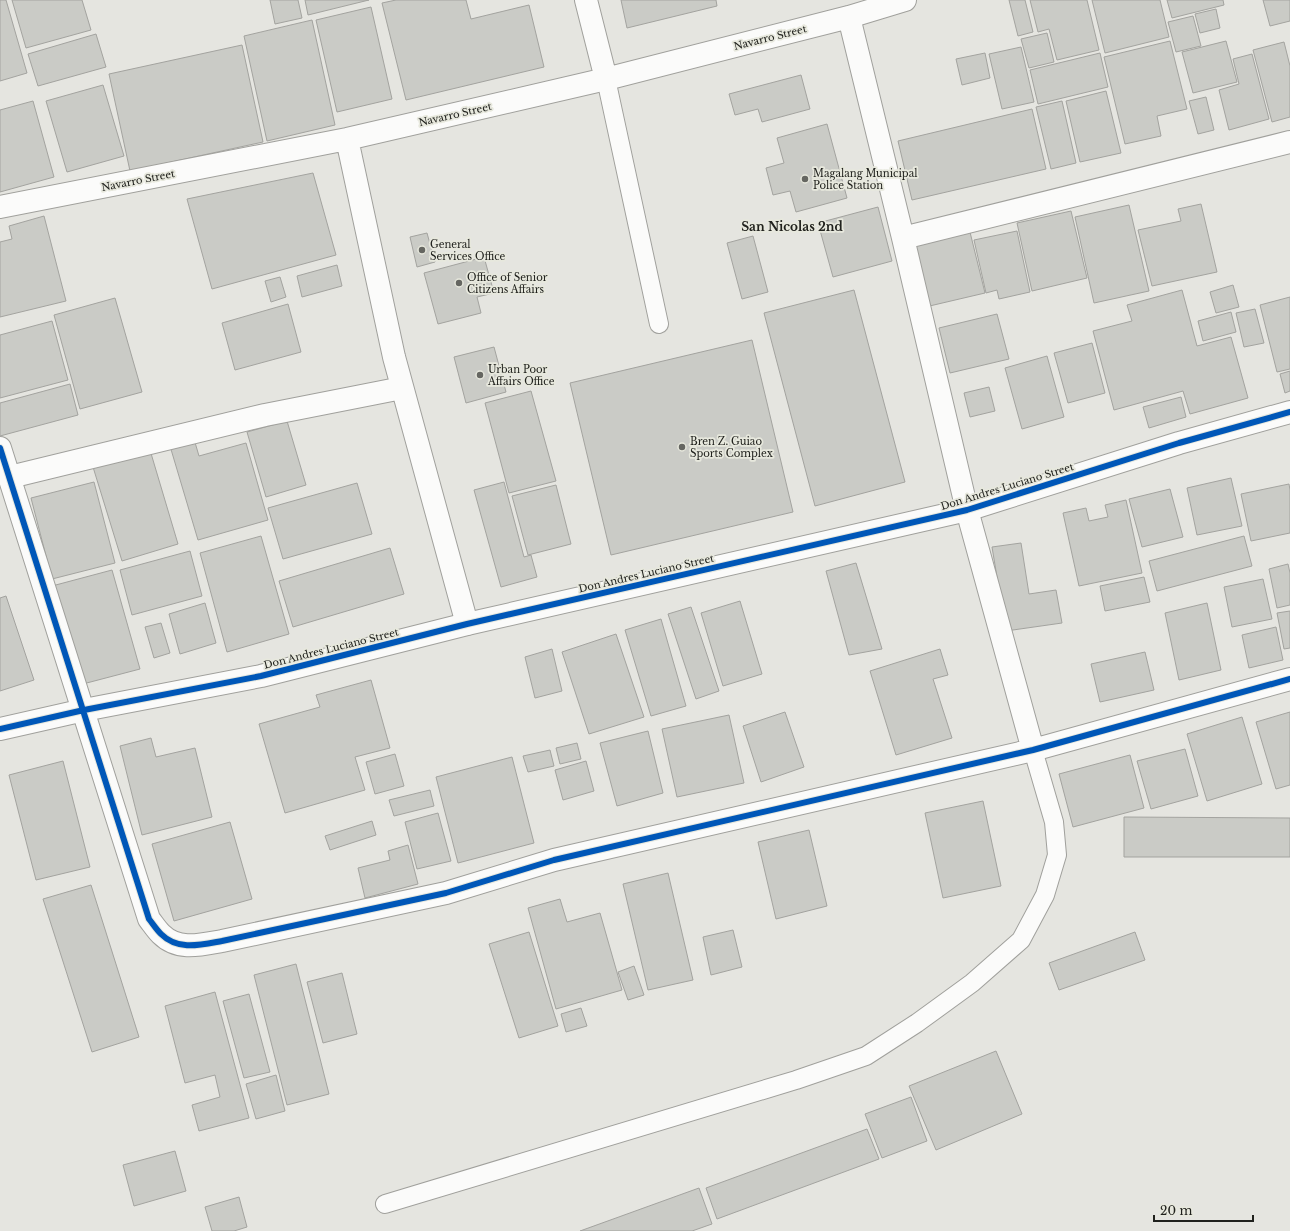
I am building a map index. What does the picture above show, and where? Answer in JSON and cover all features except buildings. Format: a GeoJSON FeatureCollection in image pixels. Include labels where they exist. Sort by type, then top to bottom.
{"type":"FeatureCollection","features":[{"type":"Feature","properties":{"kind":"street"},"geometry":{"type":"LineString","coordinates":[[586,0],[606,79]]}},
{"type":"Feature","properties":{"kind":"street","name":"Navarro Street"},"geometry":{"type":"LineString","coordinates":[[0,207],[347,139],[606,79],[849,17],[905,0]]}},
{"type":"Feature","properties":{"kind":"street"},"geometry":{"type":"LineString","coordinates":[[849,17],[967,510],[1033,750]]}},
{"type":"Feature","properties":{"kind":"street"},"geometry":{"type":"LineString","coordinates":[[347,139],[402,388],[467,624]]}},
{"type":"Feature","properties":{"kind":"street"},"geometry":{"type":"LineString","coordinates":[[903,238],[1290,142]]}},
{"type":"Feature","properties":{"kind":"street"},"geometry":{"type":"LineString","coordinates":[[10,477],[265,415],[402,388]]}},
{"type":"Feature","properties":{"kind":"street","name":"Don Andres Luciano Street"},"geometry":{"type":"LineString","coordinates":[[0,729],[84,710],[262,676],[467,624],[967,510],[1179,443],[1290,412]]}},
{"type":"Feature","properties":{"kind":"street"},"geometry":{"type":"LineString","coordinates":[[0,448],[149,919],[161,935],[179,945],[200,945],[222,941],[446,893],[554,860],[1033,750],[1290,679]]}},
{"type":"Feature","properties":{"kind":"lane"},"geometry":{"type":"LineString","coordinates":[[606,79],[659,324]]}},
{"type":"Feature","properties":{"kind":"lane"},"geometry":{"type":"LineString","coordinates":[[385,1204],[796,1080],[866,1056],[923,1018],[972,983],[1021,940],[1045,895],[1057,854],[1054,822],[1033,750]]}},
{"type":"Feature","properties":{"kind":"cycle path"},"geometry":{"type":"LineString","coordinates":[[0,729],[84,710],[261,676],[467,624],[967,510],[1179,443],[1290,412]]}},
{"type":"Feature","properties":{"kind":"cycle path"},"geometry":{"type":"LineString","coordinates":[[0,448],[149,919],[159,932],[175,943],[182,945],[198,945],[222,941],[446,893],[554,860],[1033,750],[1290,679]]}},
{"type":"Feature","properties":{"kind":"place","name":"Magalang Municipal Police Station"},"geometry":{"type":"Point","coordinates":[805,179]}},
{"type":"Feature","properties":{"kind":"place","name":"General Services Office"},"geometry":{"type":"Point","coordinates":[422,250]}},
{"type":"Feature","properties":{"kind":"place","name":"Office of Senior Citizens Affairs"},"geometry":{"type":"Point","coordinates":[459,283]}},
{"type":"Feature","properties":{"kind":"place","name":"Urban Poor Affairs Office"},"geometry":{"type":"Point","coordinates":[480,375]}},
{"type":"Feature","properties":{"kind":"place","name":"Bren Z. Guiao Sports Complex"},"geometry":{"type":"Point","coordinates":[682,447]}},
{"type":"Feature","properties":{"kind":"district","name":"San Nicolas 2nd"},"geometry":{"type":"Point","coordinates":[792,227]}}]}
